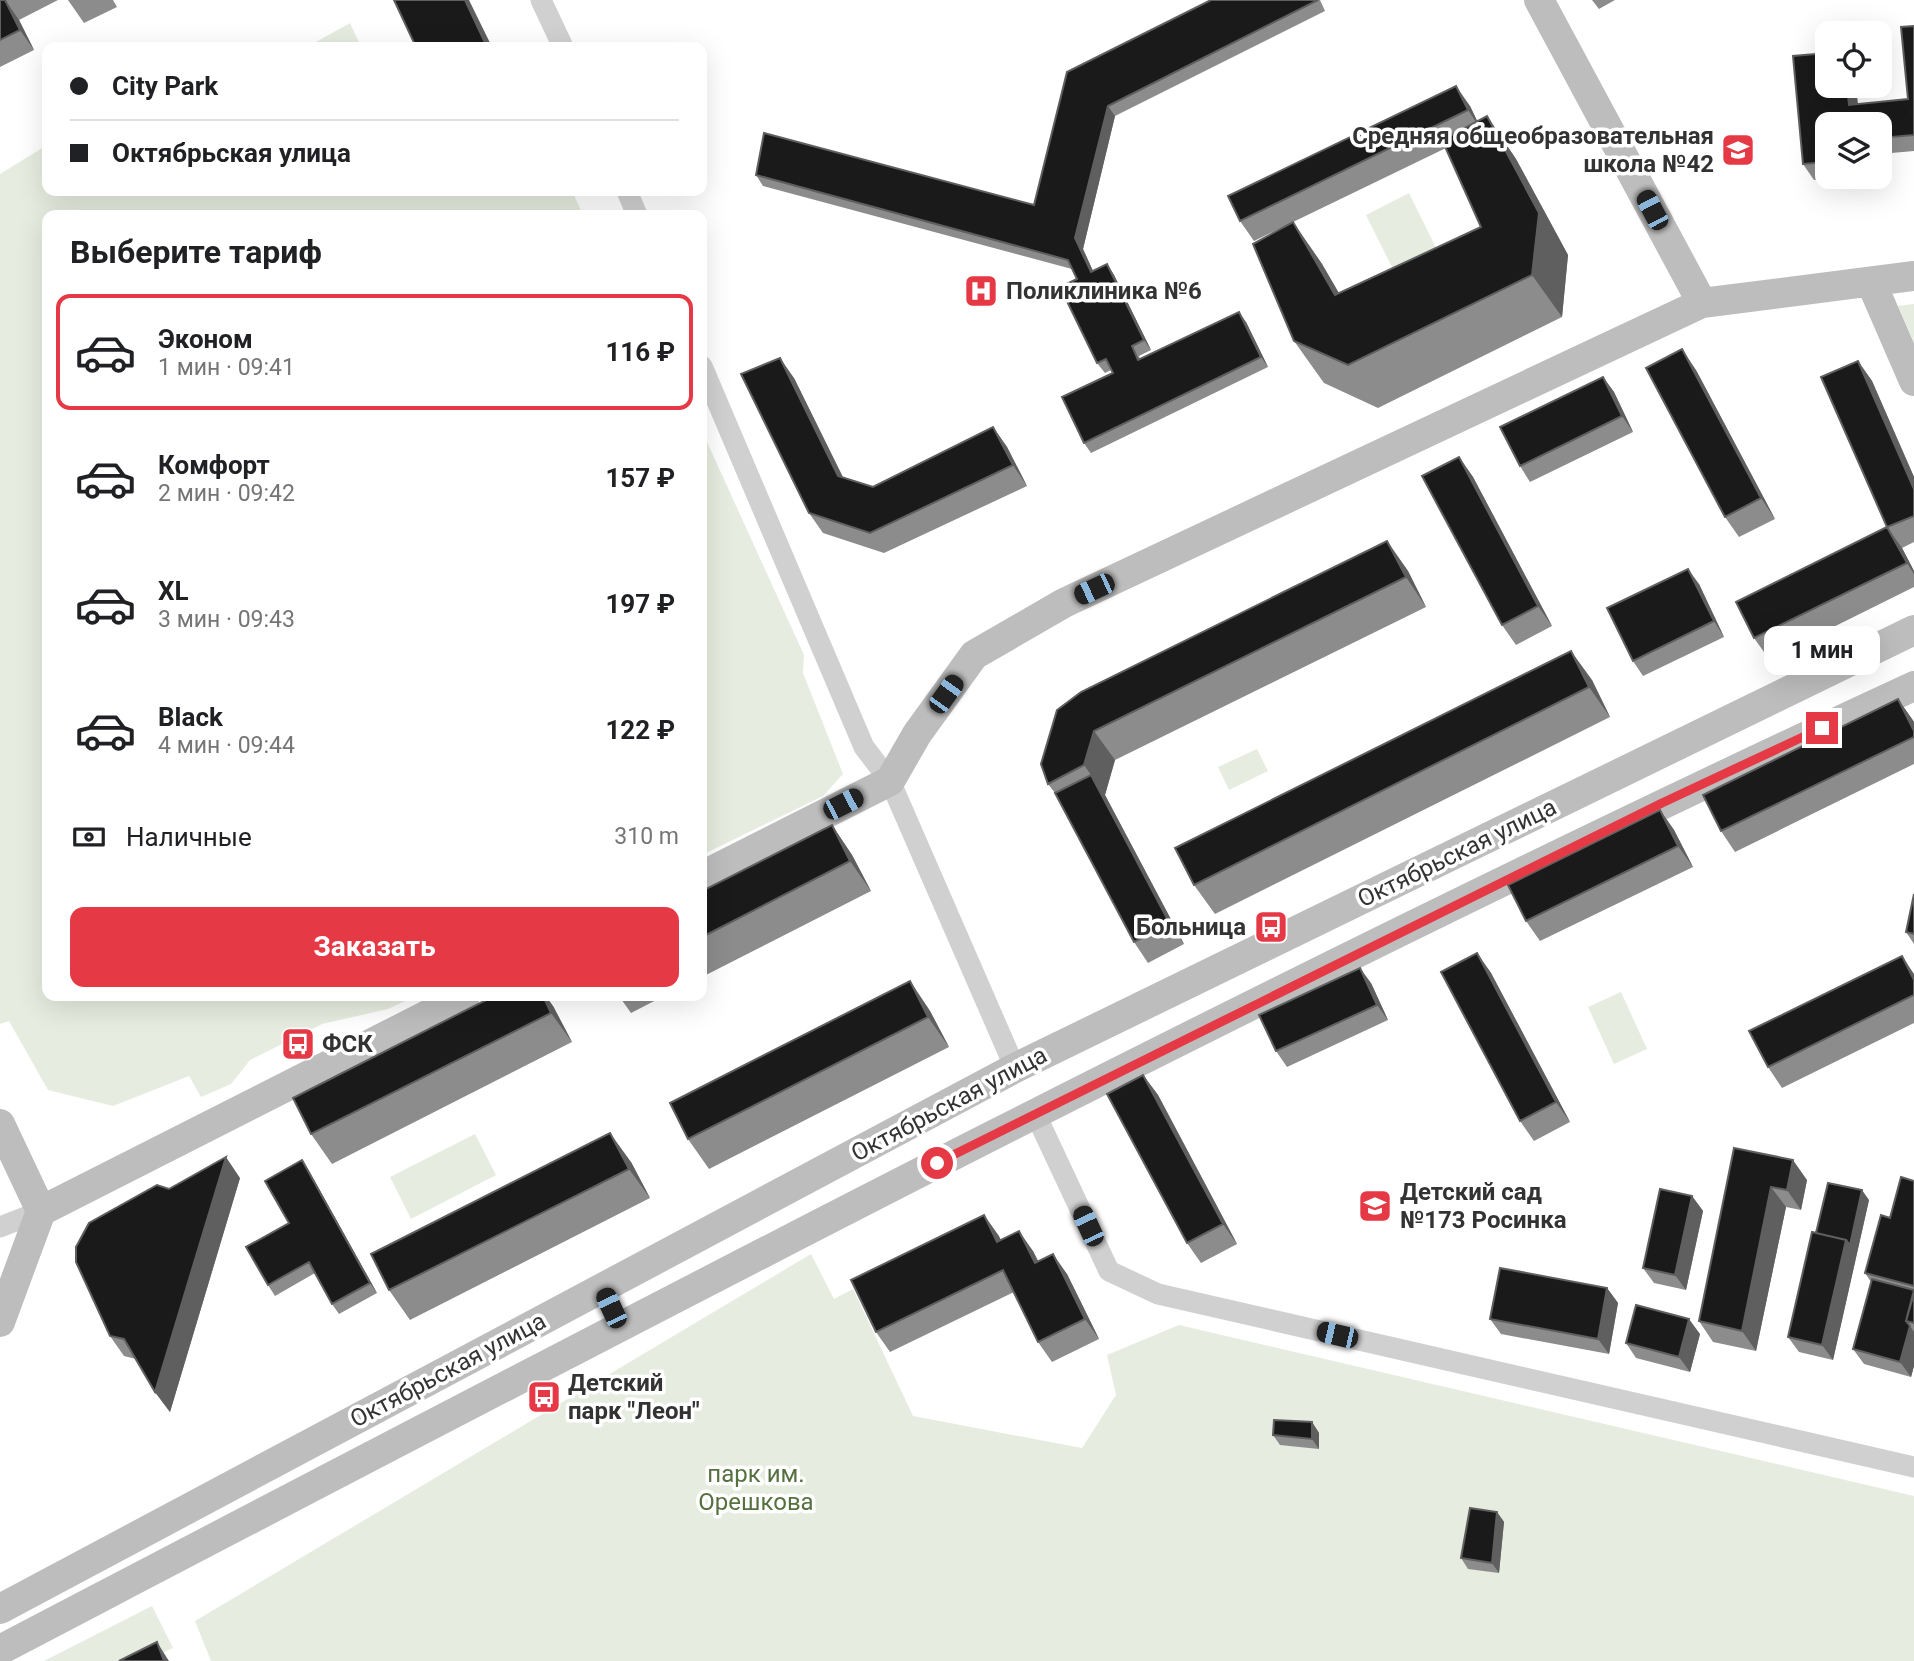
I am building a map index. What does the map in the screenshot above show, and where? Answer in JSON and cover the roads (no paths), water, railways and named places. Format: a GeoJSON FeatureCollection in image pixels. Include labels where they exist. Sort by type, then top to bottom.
{"type":"FeatureCollection","features":[{"type":"Feature","properties":{"kind":"street"},"geometry":{"type":"LineString","coordinates":[[541,0],[561,42]]}},
{"type":"Feature","properties":{"kind":"street"},"geometry":{"type":"LineString","coordinates":[[1539,0],[1702,303]]}},
{"type":"Feature","properties":{"kind":"street"},"geometry":{"type":"LineString","coordinates":[[707,873],[890,781],[917,734],[974,655],[1064,603],[1702,303],[1914,276]]}},
{"type":"Feature","properties":{"kind":"street"},"geometry":{"type":"LineString","coordinates":[[1871,282],[1914,381]]}},
{"type":"Feature","properties":{"kind":"street"},"geometry":{"type":"LineString","coordinates":[[707,378],[864,747],[890,781],[1015,1068]]}},
{"type":"Feature","properties":{"kind":"street","name":"Октябрьская улица"},"geometry":{"type":"LineString","coordinates":[[9,1605],[1015,1068],[1914,630]]}},
{"type":"Feature","properties":{"kind":"street","name":"Октябрьская улица"},"geometry":{"type":"LineString","coordinates":[[0,1650],[1035,1112],[1673,798],[1914,686]]}},
{"type":"Feature","properties":{"kind":"street"},"geometry":{"type":"LineString","coordinates":[[0,1227],[41,1210],[455,1001]]}},
{"type":"Feature","properties":{"kind":"street"},"geometry":{"type":"LineString","coordinates":[[1035,1112],[1109,1271],[1158,1294],[1914,1467]]}},
{"type":"Feature","properties":{"kind":"street"},"geometry":{"type":"LineString","coordinates":[[0,1124],[41,1210],[0,1322]]}},
{"type":"Feature","properties":{"kind":"street"},"geometry":{"type":"LineString","coordinates":[[602,1288],[620,1328]]}},
{"type":"Feature","properties":{"kind":"street"},"geometry":{"type":"LineString","coordinates":[[203,1501],[219,1536]]}},
{"type":"Feature","properties":{"kind":"street"},"geometry":{"type":"LineString","coordinates":[[9,1605],[33,1633]]}},
{"type":"Feature","properties":{"kind":"place","name":"Средняя общеобразовательная школа №42"},"geometry":{"type":"Point","coordinates":[1738,150]}},
{"type":"Feature","properties":{"kind":"place","name":"Поликлиника №6"},"geometry":{"type":"Point","coordinates":[981,291]}},
{"type":"Feature","properties":{"kind":"place","name":"Больница"},"geometry":{"type":"Point","coordinates":[1271,927]}},
{"type":"Feature","properties":{"kind":"place","name":"ФСК"},"geometry":{"type":"Point","coordinates":[298,1044]}},
{"type":"Feature","properties":{"kind":"place","name":"Детский сад №173 Росинка"},"geometry":{"type":"Point","coordinates":[1375,1206]}},
{"type":"Feature","properties":{"kind":"place","name":"Детский парк \"Леон\""},"geometry":{"type":"Point","coordinates":[544,1397]}},
{"type":"Feature","properties":{"kind":"park label","name":"парк им. Орешкова"},"geometry":{"type":"Point","coordinates":[756,1488]}}]}
